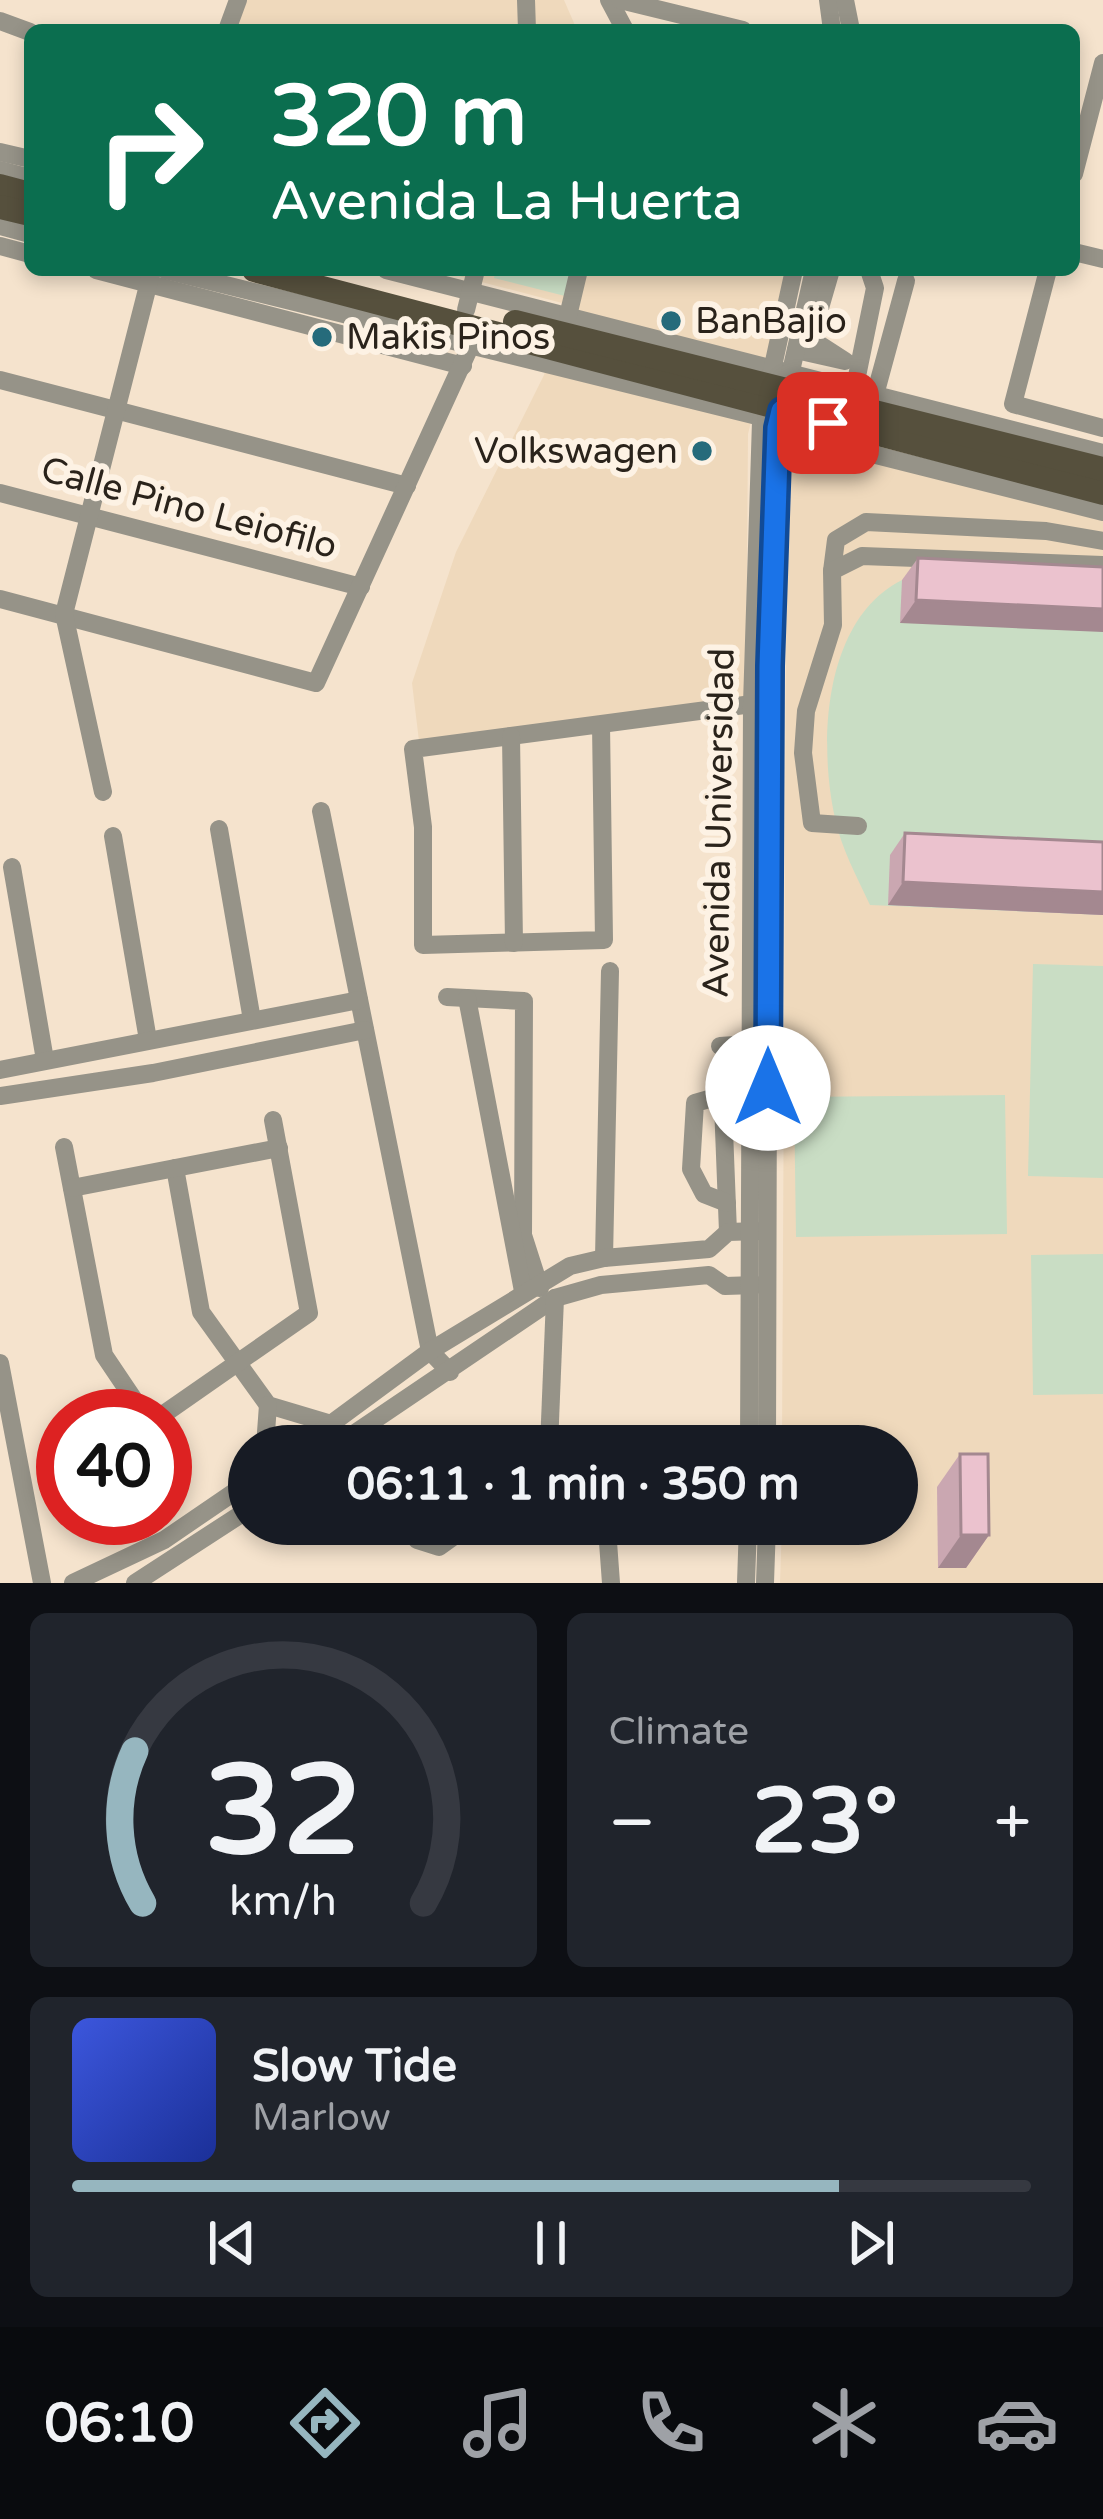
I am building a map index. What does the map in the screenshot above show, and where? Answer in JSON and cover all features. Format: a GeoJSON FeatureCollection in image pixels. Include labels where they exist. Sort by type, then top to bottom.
{"type":"FeatureCollection","features":[{"type":"Feature","properties":{"kind":"main road"},"geometry":{"type":"LineString","coordinates":[[281,276],[472,319],[775,397],[1103,493]]}},
{"type":"Feature","properties":{"kind":"main road"},"geometry":{"type":"LineString","coordinates":[[334,276],[472,319]]}},
{"type":"Feature","properties":{"kind":"main road"},"geometry":{"type":"LineString","coordinates":[[775,397],[1037,444],[1103,469]]}},
{"type":"Feature","properties":{"kind":"street"},"geometry":{"type":"LineString","coordinates":[[620,0],[660,20],[693,24]]}},
{"type":"Feature","properties":{"kind":"street"},"geometry":{"type":"LineString","coordinates":[[1080,152],[1103,63]]}},
{"type":"Feature","properties":{"kind":"street"},"geometry":{"type":"LineString","coordinates":[[103,792],[64,614],[155,276]]}},
{"type":"Feature","properties":{"kind":"street"},"geometry":{"type":"LineString","coordinates":[[163,276],[463,366]]}},
{"type":"Feature","properties":{"kind":"street"},"geometry":{"type":"LineString","coordinates":[[170,276],[472,319],[568,316],[775,397],[856,450],[1103,512]]}},
{"type":"Feature","properties":{"kind":"street"},"geometry":{"type":"LineString","coordinates":[[397,276],[472,319]]}},
{"type":"Feature","properties":{"kind":"street"},"geometry":{"type":"LineString","coordinates":[[0,599],[316,683],[463,366],[476,276]]}},
{"type":"Feature","properties":{"kind":"street"},"geometry":{"type":"LineString","coordinates":[[568,316],[578,276]]}},
{"type":"Feature","properties":{"kind":"street"},"geometry":{"type":"LineString","coordinates":[[796,350],[845,361],[811,340],[830,276]]}},
{"type":"Feature","properties":{"kind":"street"},"geometry":{"type":"LineString","coordinates":[[854,391],[874,288],[871,276]]}},
{"type":"Feature","properties":{"kind":"street"},"geometry":{"type":"LineString","coordinates":[[1046,276],[1013,404],[1103,428]]}},
{"type":"Feature","properties":{"kind":"street"},"geometry":{"type":"LineString","coordinates":[[775,397],[796,350],[802,277]]}},
{"type":"Feature","properties":{"kind":"street"},"geometry":{"type":"LineString","coordinates":[[775,397],[802,277]]}},
{"type":"Feature","properties":{"kind":"street"},"geometry":{"type":"LineString","coordinates":[[875,395],[906,281]]}},
{"type":"Feature","properties":{"kind":"street"},"geometry":{"type":"LineString","coordinates":[[0,380],[407,486]]}},
{"type":"Feature","properties":{"kind":"street"},"geometry":{"type":"LineString","coordinates":[[775,397],[854,391],[1037,444],[1103,453]]}},
{"type":"Feature","properties":{"kind":"street","name":"Avenida Universidad"},"geometry":{"type":"LineString","coordinates":[[759,1230],[750,1146],[752,704],[775,397]]}},
{"type":"Feature","properties":{"kind":"street","name":"Avenida Universidad"},"geometry":{"type":"LineString","coordinates":[[755,1425],[775,397]]}},
{"type":"Feature","properties":{"kind":"street","name":"Calle Pino Leiofilo"},"geometry":{"type":"LineString","coordinates":[[0,493],[361,586]]}},
{"type":"Feature","properties":{"kind":"street"},"geometry":{"type":"LineString","coordinates":[[858,826],[812,823],[806,788],[806,711],[833,625],[836,540],[866,522],[1046,531],[1103,541]]}},
{"type":"Feature","properties":{"kind":"street"},"geometry":{"type":"LineString","coordinates":[[832,571],[862,556],[1103,565]]}},
{"type":"Feature","properties":{"kind":"street"},"geometry":{"type":"LineString","coordinates":[[601,724],[604,940],[423,946],[423,827],[413,749],[517,735],[752,704]]}},
{"type":"Feature","properties":{"kind":"street"},"geometry":{"type":"LineString","coordinates":[[514,943],[517,735]]}},
{"type":"Feature","properties":{"kind":"street"},"geometry":{"type":"LineString","coordinates":[[321,811],[430,1351],[450,1372]]}},
{"type":"Feature","properties":{"kind":"street"},"geometry":{"type":"LineString","coordinates":[[219,829],[252,1020]]}},
{"type":"Feature","properties":{"kind":"street"},"geometry":{"type":"LineString","coordinates":[[113,836],[148,1040]]}},
{"type":"Feature","properties":{"kind":"street"},"geometry":{"type":"LineString","coordinates":[[12,868],[45,1060]]}},
{"type":"Feature","properties":{"kind":"street"},"geometry":{"type":"LineString","coordinates":[[604,1258],[610,970]]}},
{"type":"Feature","properties":{"kind":"street"},"geometry":{"type":"LineString","coordinates":[[517,1236],[525,1005],[520,999],[457,998],[517,1236],[531,1286],[550,1300]]}},
{"type":"Feature","properties":{"kind":"street"},"geometry":{"type":"LineString","coordinates":[[0,1070],[358,1000]]}},
{"type":"Feature","properties":{"kind":"street"},"geometry":{"type":"LineString","coordinates":[[0,1096],[153,1073],[365,1030]]}},
{"type":"Feature","properties":{"kind":"street"},"geometry":{"type":"LineString","coordinates":[[720,1046],[750,1044]]}},
{"type":"Feature","properties":{"kind":"street"},"geometry":{"type":"LineString","coordinates":[[727,1203],[704,1194],[691,1169],[695,1103],[723,1087],[725,1147],[727,1203],[728,1232]]}},
{"type":"Feature","properties":{"kind":"street"},"geometry":{"type":"LineString","coordinates":[[192,1395],[309,1312],[273,1120]]}},
{"type":"Feature","properties":{"kind":"street"},"geometry":{"type":"LineString","coordinates":[[725,1147],[750,1146]]}},
{"type":"Feature","properties":{"kind":"street"},"geometry":{"type":"LineString","coordinates":[[64,1147],[104,1355],[127,1389]]}},
{"type":"Feature","properties":{"kind":"street"},"geometry":{"type":"LineString","coordinates":[[72,1188],[279,1148]]}},
{"type":"Feature","properties":{"kind":"street"},"geometry":{"type":"LineString","coordinates":[[175,1168],[201,1312],[268,1405],[313,1425]]}},
{"type":"Feature","properties":{"kind":"street"},"geometry":{"type":"LineString","coordinates":[[355,1425],[430,1351],[531,1286],[604,1258],[709,1250],[728,1232],[759,1230]]}},
{"type":"Feature","properties":{"kind":"street"},"geometry":{"type":"LineString","coordinates":[[363,1425],[450,1372],[550,1300],[602,1285],[709,1275],[725,1286],[758,1285]]}},
{"type":"Feature","properties":{"kind":"street"},"geometry":{"type":"LineString","coordinates":[[550,1300],[550,1425]]}},
{"type":"Feature","properties":{"kind":"street"},"geometry":{"type":"LineString","coordinates":[[0,1364],[42,1583]]}},
{"type":"Feature","properties":{"kind":"street"},"geometry":{"type":"LineString","coordinates":[[267,1425],[268,1405]]}},
{"type":"Feature","properties":{"kind":"street"},"geometry":{"type":"LineString","coordinates":[[0,1482],[22,1478]]}},
{"type":"Feature","properties":{"kind":"street"},"geometry":{"type":"LineString","coordinates":[[73,1583],[164,1540],[228,1496]]}},
{"type":"Feature","properties":{"kind":"street"},"geometry":{"type":"LineString","coordinates":[[135,1583],[228,1523]]}},
{"type":"Feature","properties":{"kind":"street"},"geometry":{"type":"LineString","coordinates":[[608,1545],[611,1583]]}},
{"type":"Feature","properties":{"kind":"street"},"geometry":{"type":"LineString","coordinates":[[746,1583],[747,1545]]}},
{"type":"Feature","properties":{"kind":"street"},"geometry":{"type":"LineString","coordinates":[[765,1583],[766,1545]]}},
{"type":"Feature","properties":{"kind":"shaded area"},"geometry":{"type":"Polygon","coordinates":[[[244,0],[564,0],[574,24],[236,24],[244,0]]]}},
{"type":"Feature","properties":{"kind":"shaded area"},"geometry":{"type":"Polygon","coordinates":[[[459,276],[787,276],[748,434],[746,698],[419,741],[412,683],[456,552],[544,375],[562,303],[459,276]]]}},
{"type":"Feature","properties":{"kind":"shaded area"},"geometry":{"type":"Polygon","coordinates":[[[807,446],[1103,520],[1103,1583],[780,1583],[781,1545],[918,1545],[918,1425],[782,1425],[787,466],[807,446]]]}},
{"type":"Feature","properties":{"kind":"green space"},"geometry":{"type":"Polygon","coordinates":[[[494,276],[570,276],[565,296],[494,276]]]}},
{"type":"Feature","properties":{"kind":"green space"},"geometry":{"type":"Polygon","coordinates":[[[902,580],[1103,590],[1103,915],[870,905],[835,818],[828,720],[842,652],[856,623],[876,598],[902,580]]]}},
{"type":"Feature","properties":{"kind":"green space"},"geometry":{"type":"Polygon","coordinates":[[[1033,964],[1103,966],[1103,1178],[1028,1176],[1033,964]]]}},
{"type":"Feature","properties":{"kind":"green space"},"geometry":{"type":"Polygon","coordinates":[[[1005,1095],[1007,1234],[796,1237],[794,1097],[1005,1095]]]}},
{"type":"Feature","properties":{"kind":"green space"},"geometry":{"type":"Polygon","coordinates":[[[1103,1254],[1103,1394],[1033,1395],[1031,1255],[1103,1254]]]}},
{"type":"Feature","properties":{"kind":"building"},"geometry":{"type":"Polygon","coordinates":[[[918,558],[1103,567],[1103,609],[916,600],[918,558]]]}},
{"type":"Feature","properties":{"kind":"building"},"geometry":{"type":"Polygon","coordinates":[[[905,833],[1103,842],[1103,892],[903,882],[905,833]]]}},
{"type":"Feature","properties":{"kind":"building"},"geometry":{"type":"Polygon","coordinates":[[[960,1454],[988,1454],[989,1535],[961,1535],[960,1454]]]}},
{"type":"Feature","properties":{"kind":"place","name":"BanBajio"},"geometry":{"type":"Point","coordinates":[671,321]}},
{"type":"Feature","properties":{"kind":"place","name":"Makis Pinos"},"geometry":{"type":"Point","coordinates":[322,337]}},
{"type":"Feature","properties":{"kind":"place","name":"Volkswagen"},"geometry":{"type":"Point","coordinates":[702,451]}},
{"type":"Feature","properties":{"kind":"route"},"geometry":{"type":"LineString","coordinates":[[768,1088],[770,666],[778,428],[782,411],[828,423]]}}]}
